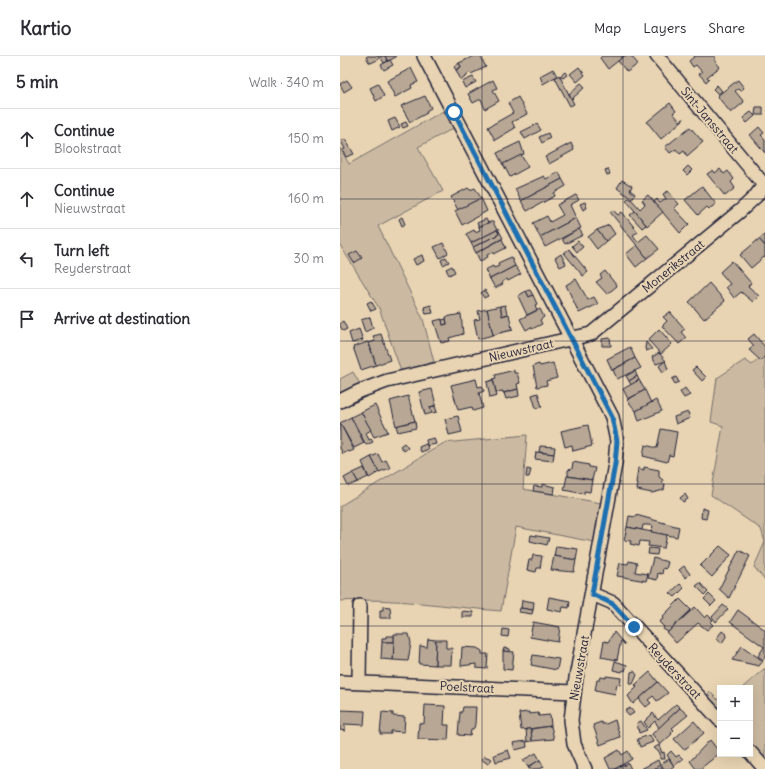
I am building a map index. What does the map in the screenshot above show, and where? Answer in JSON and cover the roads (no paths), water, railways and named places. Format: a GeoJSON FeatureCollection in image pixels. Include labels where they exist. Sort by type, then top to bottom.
{"type":"FeatureCollection","features":[{"type":"Feature","properties":{"kind":"street"},"geometry":{"type":"LineString","coordinates":[[424,56],[573,338]]}},
{"type":"Feature","properties":{"kind":"street","name":"Sint-Jansstraat"},"geometry":{"type":"LineString","coordinates":[[657,56],[764,184]]}},
{"type":"Feature","properties":{"kind":"street","name":"Monerikstraat"},"geometry":{"type":"LineString","coordinates":[[573,338],[591,334],[755,198],[764,184]]}},
{"type":"Feature","properties":{"kind":"street","name":"Nieuwstraat"},"geometry":{"type":"LineString","coordinates":[[340,401],[360,391],[388,381],[573,338],[612,417],[617,441],[615,464],[574,692],[571,720],[574,744],[585,769]]}},
{"type":"Feature","properties":{"kind":"street","name":"Reyderstraat"},"geometry":{"type":"LineString","coordinates":[[592,594],[613,604],[717,717]]}},
{"type":"Feature","properties":{"kind":"street"},"geometry":{"type":"LineString","coordinates":[[359,682],[360,606]]}},
{"type":"Feature","properties":{"kind":"street","name":"Poelstraat"},"geometry":{"type":"LineString","coordinates":[[340,682],[574,692]]}},
{"type":"Feature","properties":{"kind":"street"},"geometry":{"type":"LineString","coordinates":[[753,755],[765,769]]}}]}
